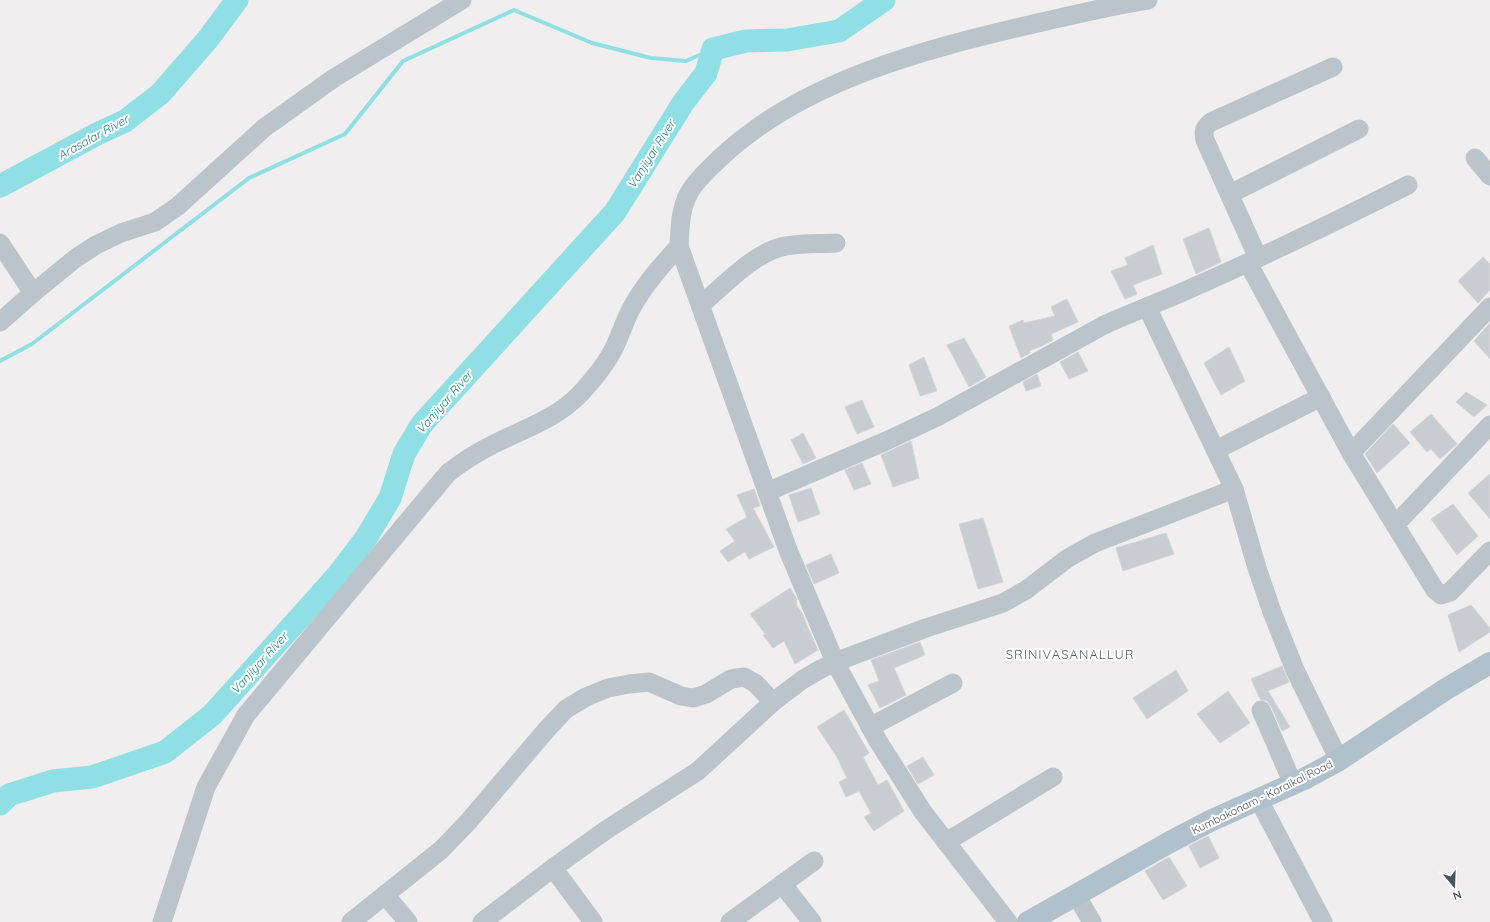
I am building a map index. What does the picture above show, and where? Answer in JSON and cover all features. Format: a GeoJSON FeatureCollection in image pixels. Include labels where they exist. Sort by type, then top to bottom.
{"type":"FeatureCollection","features":[{"type":"Feature","properties":{"kind":"main road","name":"Kumbakonam - Karaikal Road"},"geometry":{"type":"LineString","coordinates":[[1028,922],[1196,828],[1293,784],[1339,760],[1446,689],[1490,663]]}},
{"type":"Feature","properties":{"kind":"street"},"geometry":{"type":"LineString","coordinates":[[0,322],[76,258],[96,245],[155,222],[178,206],[264,128],[334,78],[462,0]]}},
{"type":"Feature","properties":{"kind":"street"},"geometry":{"type":"LineString","coordinates":[[1008,922],[911,794],[870,727],[835,662],[788,550],[679,246],[681,217],[689,193],[706,172],[726,153],[760,125],[815,94],[896,60],[993,34],[1120,4],[1148,0]]}},
{"type":"Feature","properties":{"kind":"street"},"geometry":{"type":"LineString","coordinates":[[1333,67],[1211,122],[1205,127],[1203,132],[1205,140],[1230,194],[1253,260],[1321,397],[1351,453],[1435,590],[1441,595],[1450,592],[1490,551]]}},
{"type":"Feature","properties":{"kind":"street"},"geometry":{"type":"LineString","coordinates":[[1230,194],[1359,129]]}},
{"type":"Feature","properties":{"kind":"street"},"geometry":{"type":"LineString","coordinates":[[1475,158],[1490,176]]}},
{"type":"Feature","properties":{"kind":"street"},"geometry":{"type":"LineString","coordinates":[[767,492],[886,441],[939,416],[1104,325],[1253,260],[1408,185]]}},
{"type":"Feature","properties":{"kind":"street"},"geometry":{"type":"LineString","coordinates":[[0,243],[33,293]]}},
{"type":"Feature","properties":{"kind":"street"},"geometry":{"type":"LineString","coordinates":[[701,305],[754,259],[770,251],[785,246],[836,243]]}},
{"type":"Feature","properties":{"kind":"street"},"geometry":{"type":"LineString","coordinates":[[162,922],[206,787],[246,715],[448,473],[486,448],[536,426],[556,414],[579,395],[600,370],[612,352],[630,311],[641,292],[661,265],[679,246]]}},
{"type":"Feature","properties":{"kind":"street"},"geometry":{"type":"LineString","coordinates":[[1147,307],[1234,489],[1257,568],[1272,612],[1295,670],[1339,760]]}},
{"type":"Feature","properties":{"kind":"street"},"geometry":{"type":"LineString","coordinates":[[1351,453],[1490,307]]}},
{"type":"Feature","properties":{"kind":"street"},"geometry":{"type":"LineString","coordinates":[[1216,450],[1321,397]]}},
{"type":"Feature","properties":{"kind":"street"},"geometry":{"type":"LineString","coordinates":[[1395,525],[1490,425]]}},
{"type":"Feature","properties":{"kind":"street"},"geometry":{"type":"LineString","coordinates":[[482,922],[606,830],[698,771],[773,702],[802,680],[835,662],[926,628],[1003,603],[1026,590],[1068,558],[1095,543],[1234,489]]}},
{"type":"Feature","properties":{"kind":"street"},"geometry":{"type":"LineString","coordinates":[[351,922],[441,850],[468,822],[566,709],[586,697],[608,688],[649,682],[681,696],[693,698],[706,694],[731,679],[744,677],[756,683],[773,702]]}},
{"type":"Feature","properties":{"kind":"street"},"geometry":{"type":"LineString","coordinates":[[870,727],[953,683]]}},
{"type":"Feature","properties":{"kind":"street"},"geometry":{"type":"LineString","coordinates":[[1260,710],[1293,784]]}},
{"type":"Feature","properties":{"kind":"street"},"geometry":{"type":"LineString","coordinates":[[946,842],[1053,776]]}},
{"type":"Feature","properties":{"kind":"street"},"geometry":{"type":"LineString","coordinates":[[1259,800],[1323,922]]}},
{"type":"Feature","properties":{"kind":"street"},"geometry":{"type":"LineString","coordinates":[[730,922],[814,861]]}},
{"type":"Feature","properties":{"kind":"street"},"geometry":{"type":"LineString","coordinates":[[553,868],[593,922]]}},
{"type":"Feature","properties":{"kind":"street"},"geometry":{"type":"LineString","coordinates":[[782,884],[812,922]]}},
{"type":"Feature","properties":{"kind":"street"},"geometry":{"type":"LineString","coordinates":[[385,895],[408,922]]}},
{"type":"Feature","properties":{"kind":"street"},"geometry":{"type":"LineString","coordinates":[[1076,895],[1092,922]]}},
{"type":"Feature","properties":{"kind":"building"},"geometry":{"type":"Polygon","coordinates":[[[1209,228],[1221,262],[1196,274],[1183,239],[1209,228]]]}},
{"type":"Feature","properties":{"kind":"building"},"geometry":{"type":"Polygon","coordinates":[[[1153,245],[1162,274],[1133,285],[1137,294],[1125,299],[1111,271],[1128,265],[1125,258],[1153,245]]]}},
{"type":"Feature","properties":{"kind":"building"},"geometry":{"type":"Polygon","coordinates":[[[1483,257],[1490,264],[1490,290],[1478,303],[1458,281],[1483,257]]]}},
{"type":"Feature","properties":{"kind":"building"},"geometry":{"type":"Polygon","coordinates":[[[1067,299],[1078,322],[1051,334],[1053,340],[1029,351],[1030,353],[1021,358],[1009,326],[1023,320],[1024,323],[1055,316],[1051,307],[1067,299]]]}},
{"type":"Feature","properties":{"kind":"building"},"geometry":{"type":"Polygon","coordinates":[[[1490,323],[1490,359],[1474,341],[1490,323]]]}},
{"type":"Feature","properties":{"kind":"building"},"geometry":{"type":"Polygon","coordinates":[[[964,338],[986,377],[969,387],[947,345],[964,338]]]}},
{"type":"Feature","properties":{"kind":"building"},"geometry":{"type":"Polygon","coordinates":[[[1229,347],[1245,381],[1221,395],[1204,363],[1229,347]]]}},
{"type":"Feature","properties":{"kind":"building"},"geometry":{"type":"Polygon","coordinates":[[[1078,352],[1088,371],[1069,379],[1060,362],[1078,352]]]}},
{"type":"Feature","properties":{"kind":"building"},"geometry":{"type":"Polygon","coordinates":[[[924,357],[937,391],[920,396],[909,365],[924,357]]]}},
{"type":"Feature","properties":{"kind":"building"},"geometry":{"type":"Polygon","coordinates":[[[1037,374],[1041,386],[1026,391],[1023,382],[1037,374]]]}},
{"type":"Feature","properties":{"kind":"building"},"geometry":{"type":"Polygon","coordinates":[[[1466,392],[1487,405],[1474,417],[1456,402],[1466,392]]]}},
{"type":"Feature","properties":{"kind":"building"},"geometry":{"type":"Polygon","coordinates":[[[862,400],[874,427],[857,434],[845,407],[862,400]]]}},
{"type":"Feature","properties":{"kind":"building"},"geometry":{"type":"Polygon","coordinates":[[[1431,414],[1457,444],[1440,459],[1431,449],[1427,452],[1410,432],[1431,414]]]}},
{"type":"Feature","properties":{"kind":"building"},"geometry":{"type":"Polygon","coordinates":[[[1393,424],[1410,443],[1377,473],[1365,454],[1393,424]]]}},
{"type":"Feature","properties":{"kind":"building"},"geometry":{"type":"Polygon","coordinates":[[[803,433],[816,458],[803,464],[791,440],[803,433]]]}},
{"type":"Feature","properties":{"kind":"building"},"geometry":{"type":"Polygon","coordinates":[[[911,441],[919,478],[893,487],[881,455],[911,441]]]}},
{"type":"Feature","properties":{"kind":"building"},"geometry":{"type":"Polygon","coordinates":[[[862,463],[871,484],[854,490],[845,470],[862,463]]]}},
{"type":"Feature","properties":{"kind":"building"},"geometry":{"type":"Polygon","coordinates":[[[1490,474],[1490,519],[1468,493],[1490,474]]]}},
{"type":"Feature","properties":{"kind":"building"},"geometry":{"type":"Polygon","coordinates":[[[811,488],[820,514],[798,522],[789,495],[811,488]]]}},
{"type":"Feature","properties":{"kind":"building"},"geometry":{"type":"Polygon","coordinates":[[[754,489],[760,506],[753,508],[774,547],[749,559],[745,552],[728,562],[720,551],[735,541],[726,529],[747,517],[737,495],[754,489]]]}},
{"type":"Feature","properties":{"kind":"building"},"geometry":{"type":"Polygon","coordinates":[[[1453,504],[1478,536],[1457,555],[1431,519],[1453,504]]]}},
{"type":"Feature","properties":{"kind":"building"},"geometry":{"type":"Polygon","coordinates":[[[983,518],[1003,582],[978,589],[959,524],[983,518]]]}},
{"type":"Feature","properties":{"kind":"building"},"geometry":{"type":"Polygon","coordinates":[[[1166,533],[1174,554],[1123,571],[1116,548],[1166,533]]]}},
{"type":"Feature","properties":{"kind":"building"},"geometry":{"type":"Polygon","coordinates":[[[831,554],[839,573],[814,584],[806,565],[831,554]]]}},
{"type":"Feature","properties":{"kind":"building"},"geometry":{"type":"Polygon","coordinates":[[[790,588],[797,599],[796,604],[803,615],[818,650],[795,664],[784,641],[773,648],[763,635],[765,634],[750,614],[790,588]]]}},
{"type":"Feature","properties":{"kind":"building"},"geometry":{"type":"Polygon","coordinates":[[[1471,605],[1490,628],[1490,632],[1459,652],[1448,615],[1471,605]]]}},
{"type":"Feature","properties":{"kind":"building"},"geometry":{"type":"Polygon","coordinates":[[[920,642],[925,655],[894,668],[906,695],[880,708],[868,685],[879,681],[871,660],[920,642]]]}},
{"type":"Feature","properties":{"kind":"building"},"geometry":{"type":"Polygon","coordinates":[[[1282,666],[1289,682],[1268,691],[1290,727],[1282,731],[1271,706],[1267,701],[1260,699],[1251,679],[1282,666]]]}},
{"type":"Feature","properties":{"kind":"building"},"geometry":{"type":"Polygon","coordinates":[[[1176,670],[1188,691],[1147,719],[1133,698],[1176,670]]]}},
{"type":"Feature","properties":{"kind":"building"},"geometry":{"type":"Polygon","coordinates":[[[1228,691],[1250,723],[1220,743],[1197,714],[1228,691]]]}},
{"type":"Feature","properties":{"kind":"building"},"geometry":{"type":"Polygon","coordinates":[[[844,710],[869,753],[863,757],[878,785],[887,780],[904,811],[874,831],[864,817],[871,813],[859,791],[846,797],[839,782],[847,778],[837,757],[817,727],[844,710]]]}},
{"type":"Feature","properties":{"kind":"building"},"geometry":{"type":"Polygon","coordinates":[[[923,757],[934,775],[918,784],[907,766],[923,757]]]}},
{"type":"Feature","properties":{"kind":"building"},"geometry":{"type":"Polygon","coordinates":[[[1208,836],[1219,858],[1200,868],[1189,846],[1208,836]]]}},
{"type":"Feature","properties":{"kind":"building"},"geometry":{"type":"Polygon","coordinates":[[[1169,857],[1187,886],[1163,900],[1145,871],[1169,857]]]}},
{"type":"Feature","properties":{"kind":"waterway","name":"Arasalar River"},"geometry":{"type":"LineString","coordinates":[[0,186],[97,134],[125,121],[160,94],[208,39],[237,0]]}},
{"type":"Feature","properties":{"kind":"waterway","name":"Vanjiyar River"},"geometry":{"type":"LineString","coordinates":[[0,804],[9,795],[53,781],[92,777],[165,752],[212,715],[338,575],[366,538],[390,498],[404,454],[422,424],[615,212],[683,103],[706,73],[713,49],[746,41],[787,40],[839,31],[884,0]]}},
{"type":"Feature","properties":{"kind":"waterway"},"geometry":{"type":"LineString","coordinates":[[0,361],[32,344],[249,178],[345,134],[403,61],[514,10],[592,43],[651,58],[686,61],[713,49]]}},
{"type":"Feature","properties":{"kind":"district","name":"SRINIVASANALLUR"},"geometry":{"type":"Point","coordinates":[1070,654]}}]}
